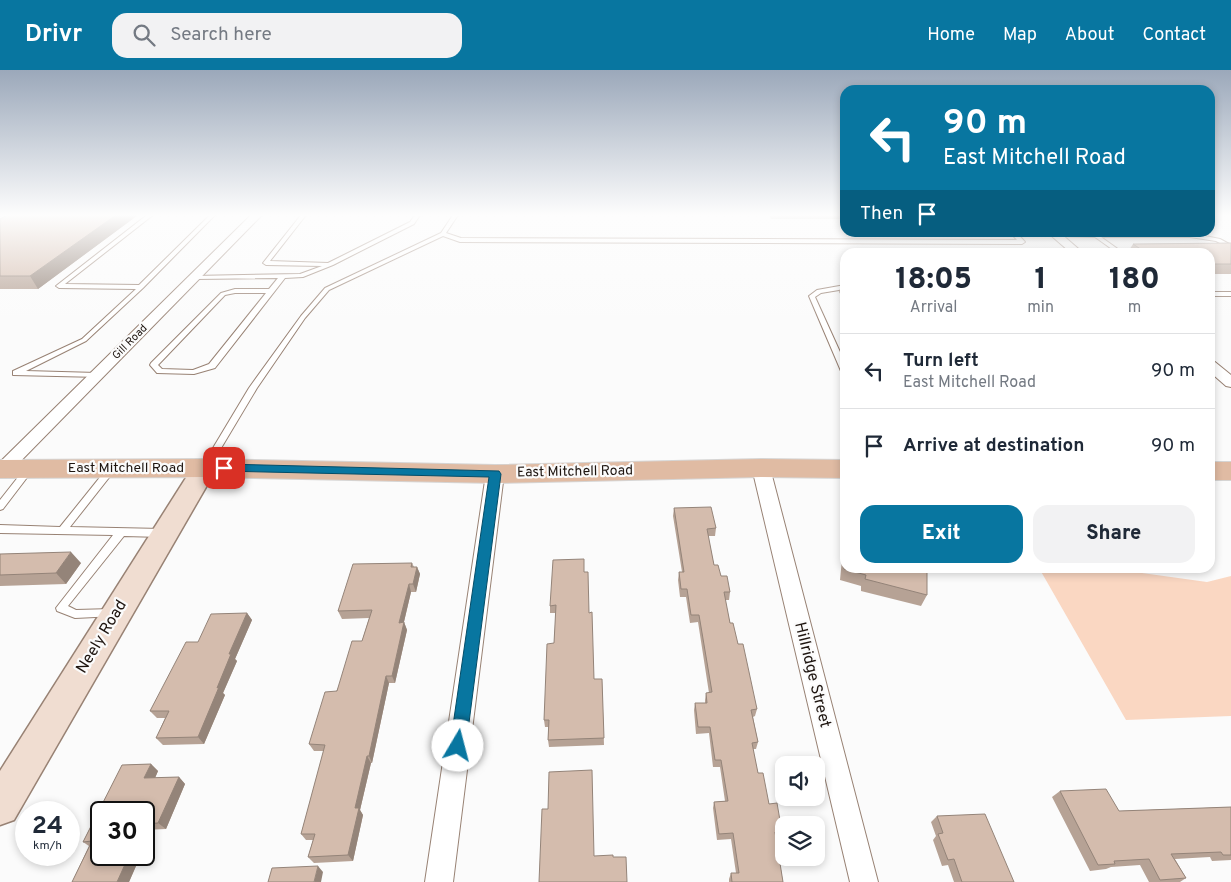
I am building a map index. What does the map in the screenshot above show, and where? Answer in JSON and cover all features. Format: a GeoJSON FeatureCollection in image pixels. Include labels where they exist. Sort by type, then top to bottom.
{"type":"FeatureCollection","features":[{"type":"Feature","properties":{"kind":"main road","name":"East Mitchell Road"},"geometry":{"type":"LineString","coordinates":[[2,469],[205,468],[495,474],[761,468],[840,469]]}},
{"type":"Feature","properties":{"kind":"main road"},"geometry":{"type":"LineString","coordinates":[[1215,471],[1231,471]]}},
{"type":"Feature","properties":{"kind":"street","name":"Gill Road"},"geometry":{"type":"LineString","coordinates":[[2,469],[219,253]]}},
{"type":"Feature","properties":{"kind":"street"},"geometry":{"type":"LineString","coordinates":[[1215,369],[1231,383]]}},
{"type":"Feature","properties":{"kind":"street","name":"Neely Road"},"geometry":{"type":"LineString","coordinates":[[0,806],[205,468]]}},
{"type":"Feature","properties":{"kind":"street","name":"Hillridge Street"},"geometry":{"type":"LineString","coordinates":[[761,468],[864,882]]}},
{"type":"Feature","properties":{"kind":"street"},"geometry":{"type":"LineString","coordinates":[[439,882],[495,474]]}},
{"type":"Feature","properties":{"kind":"lane"},"geometry":{"type":"LineString","coordinates":[[102,253],[59,286],[141,287]]}},
{"type":"Feature","properties":{"kind":"lane"},"geometry":{"type":"LineString","coordinates":[[97,375],[16,374],[84,340],[175,253]]}},
{"type":"Feature","properties":{"kind":"lane"},"geometry":{"type":"LineString","coordinates":[[274,253],[266,263],[331,264]]}},
{"type":"Feature","properties":{"kind":"lane"},"geometry":{"type":"LineString","coordinates":[[195,277],[301,276],[352,253]]}},
{"type":"Feature","properties":{"kind":"lane"},"geometry":{"type":"LineString","coordinates":[[205,468],[252,388],[303,317],[327,289],[403,253]]}},
{"type":"Feature","properties":{"kind":"lane"},"geometry":{"type":"LineString","coordinates":[[272,291],[235,291],[223,294],[154,365],[160,371],[194,372],[212,366],[272,291],[284,276]]}},
{"type":"Feature","properties":{"kind":"lane"},"geometry":{"type":"LineString","coordinates":[[840,288],[819,291],[812,296],[840,359]]}},
{"type":"Feature","properties":{"kind":"lane"},"geometry":{"type":"LineString","coordinates":[[1215,294],[1231,294]]}},
{"type":"Feature","properties":{"kind":"lane"},"geometry":{"type":"LineString","coordinates":[[62,531],[112,468]]}},
{"type":"Feature","properties":{"kind":"lane"},"geometry":{"type":"LineString","coordinates":[[0,507],[30,469]]}},
{"type":"Feature","properties":{"kind":"lane"},"geometry":{"type":"LineString","coordinates":[[0,529],[165,533]]}},
{"type":"Feature","properties":{"kind":"lane"},"geometry":{"type":"LineString","coordinates":[[117,613],[74,614],[61,608],[122,532]]}},
{"type":"Feature","properties":{"kind":"shaded area"},"geometry":{"type":"Polygon","coordinates":[[[1042,573],[1142,573],[1207,582],[1231,576],[1231,716],[1126,720],[1042,573]]]}},
{"type":"Feature","properties":{"kind":"building"},"geometry":{"type":"Polygon","coordinates":[[[0,253],[63,253],[30,276],[0,276],[0,253]]]}},
{"type":"Feature","properties":{"kind":"building"},"geometry":{"type":"Polygon","coordinates":[[[1215,253],[1231,253],[1231,264],[1215,264],[1215,253]]]}},
{"type":"Feature","properties":{"kind":"building"},"geometry":{"type":"Polygon","coordinates":[[[711,507],[716,528],[707,529],[714,565],[718,565],[721,576],[727,576],[730,592],[724,592],[730,623],[733,623],[738,644],[743,644],[757,709],[751,710],[758,742],[752,743],[758,773],[763,773],[769,804],[775,803],[775,806],[778,806],[779,816],[775,816],[775,866],[780,866],[783,882],[732,882],[731,873],[739,873],[733,833],[719,834],[714,802],[728,801],[721,760],[715,760],[710,727],[698,727],[695,703],[707,703],[706,693],[712,692],[699,615],[691,615],[687,589],[681,589],[679,572],[684,572],[674,508],[711,507]]]}},
{"type":"Feature","properties":{"kind":"building"},"geometry":{"type":"Polygon","coordinates":[[[71,552],[56,573],[0,575],[0,554],[71,552]]]}},
{"type":"Feature","properties":{"kind":"building"},"geometry":{"type":"Polygon","coordinates":[[[584,559],[584,572],[588,572],[589,613],[592,612],[594,679],[602,679],[604,738],[548,740],[549,720],[544,720],[547,644],[554,643],[556,605],[550,606],[553,560],[584,559]]]}},
{"type":"Feature","properties":{"kind":"building"},"geometry":{"type":"Polygon","coordinates":[[[412,563],[411,567],[417,567],[413,584],[409,584],[399,623],[404,622],[392,676],[386,676],[369,756],[367,756],[355,808],[359,808],[348,855],[308,857],[315,834],[301,834],[325,745],[309,744],[325,692],[337,691],[352,641],[362,641],[372,610],[338,611],[353,564],[412,563]]]}},
{"type":"Feature","properties":{"kind":"building"},"geometry":{"type":"Polygon","coordinates":[[[859,573],[927,573],[927,595],[865,579],[866,575],[859,573]]]}},
{"type":"Feature","properties":{"kind":"building"},"geometry":{"type":"Polygon","coordinates":[[[247,613],[229,654],[231,654],[217,688],[219,687],[198,737],[156,738],[169,711],[150,711],[186,642],[198,642],[211,614],[247,613]]]}},
{"type":"Feature","properties":{"kind":"building"},"geometry":{"type":"Polygon","coordinates":[[[151,764],[144,778],[179,777],[158,823],[155,823],[155,801],[104,801],[122,765],[151,764]]]}},
{"type":"Feature","properties":{"kind":"building"},"geometry":{"type":"Polygon","coordinates":[[[592,770],[594,856],[613,855],[613,857],[626,857],[627,882],[539,882],[542,809],[548,809],[549,772],[592,770]]]}},
{"type":"Feature","properties":{"kind":"building"},"geometry":{"type":"Polygon","coordinates":[[[1106,789],[1119,811],[1231,807],[1231,855],[1223,855],[1221,852],[1171,854],[1186,878],[1160,880],[1149,859],[1114,861],[1115,864],[1098,865],[1060,791],[1106,789]]]}},
{"type":"Feature","properties":{"kind":"building"},"geometry":{"type":"Polygon","coordinates":[[[985,814],[1014,882],[962,882],[954,859],[948,860],[938,834],[943,833],[937,816],[985,814]]]}},
{"type":"Feature","properties":{"kind":"building"},"geometry":{"type":"Polygon","coordinates":[[[90,828],[90,841],[83,842],[90,828]]]}},
{"type":"Feature","properties":{"kind":"building"},"geometry":{"type":"Polygon","coordinates":[[[90,845],[90,866],[124,866],[117,882],[72,882],[90,845]]]}},
{"type":"Feature","properties":{"kind":"building"},"geometry":{"type":"Polygon","coordinates":[[[318,866],[314,882],[268,882],[272,868],[318,866]]]}},
{"type":"Feature","properties":{"kind":"route"},"geometry":{"type":"LineString","coordinates":[[224,468],[495,474],[458,746]]}}]}
